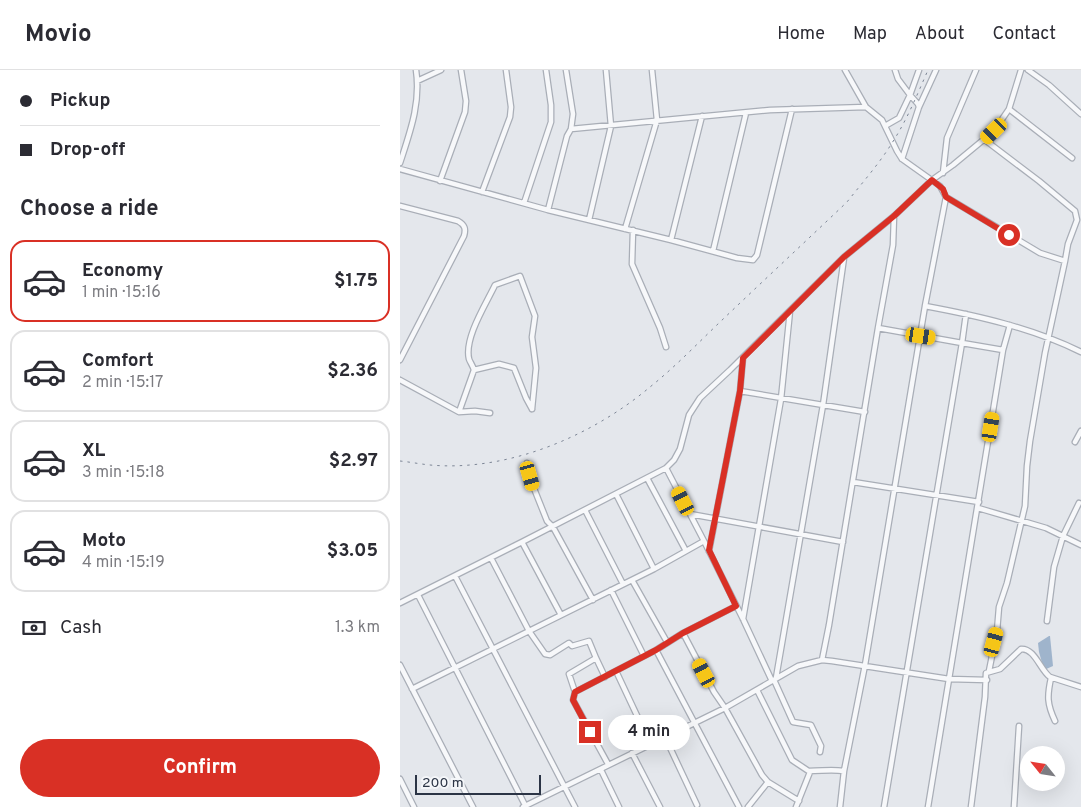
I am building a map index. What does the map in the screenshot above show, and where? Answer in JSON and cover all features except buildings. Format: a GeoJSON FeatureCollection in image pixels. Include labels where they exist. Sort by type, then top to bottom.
{"type":"FeatureCollection","features":[{"type":"Feature","properties":{"kind":"street"},"geometry":{"type":"LineString","coordinates":[[400,163],[414,119],[418,94],[416,70]]}},
{"type":"Feature","properties":{"kind":"street"},"geometry":{"type":"LineString","coordinates":[[418,81],[441,70]]}},
{"type":"Feature","properties":{"kind":"street"},"geometry":{"type":"LineString","coordinates":[[440,181],[465,112],[466,101],[461,70]]}},
{"type":"Feature","properties":{"kind":"street"},"geometry":{"type":"LineString","coordinates":[[482,192],[510,117],[511,107],[506,70]]}},
{"type":"Feature","properties":{"kind":"street"},"geometry":{"type":"LineString","coordinates":[[524,203],[551,122],[551,105],[546,70]]}},
{"type":"Feature","properties":{"kind":"street"},"geometry":{"type":"LineString","coordinates":[[548,210],[567,136],[571,129],[573,114],[566,70]]}},
{"type":"Feature","properties":{"kind":"street"},"geometry":{"type":"LineString","coordinates":[[589,220],[611,126],[606,70]]}},
{"type":"Feature","properties":{"kind":"street"},"geometry":{"type":"LineString","coordinates":[[625,229],[657,120],[652,70]]}},
{"type":"Feature","properties":{"kind":"street"},"geometry":{"type":"LineString","coordinates":[[840,807],[844,771],[865,665],[946,197],[943,189],[902,159],[882,120],[866,107],[846,70]]}},
{"type":"Feature","properties":{"kind":"street"},"geometry":{"type":"LineString","coordinates":[[894,70],[898,79],[918,104],[919,108]]}},
{"type":"Feature","properties":{"kind":"street"},"geometry":{"type":"LineString","coordinates":[[885,126],[899,118],[910,95],[918,70]]}},
{"type":"Feature","properties":{"kind":"street"},"geometry":{"type":"LineString","coordinates":[[902,159],[919,108],[936,70]]}},
{"type":"Feature","properties":{"kind":"street"},"geometry":{"type":"LineString","coordinates":[[943,173],[947,138],[976,70]]}},
{"type":"Feature","properties":{"kind":"street"},"geometry":{"type":"LineString","coordinates":[[400,603],[666,468],[680,450],[693,407],[700,398],[743,358],[844,257],[894,216],[932,180],[994,131],[1009,109],[1021,70]]}},
{"type":"Feature","properties":{"kind":"street"},"geometry":{"type":"LineString","coordinates":[[1028,70],[1049,85],[1081,114]]}},
{"type":"Feature","properties":{"kind":"street"},"geometry":{"type":"LineString","coordinates":[[571,129],[746,112],[866,107]]}},
{"type":"Feature","properties":{"kind":"street"},"geometry":{"type":"LineString","coordinates":[[400,169],[548,210],[742,259],[753,260],[792,109]]}},
{"type":"Feature","properties":{"kind":"street"},"geometry":{"type":"LineString","coordinates":[[1009,109],[1072,158]]}},
{"type":"Feature","properties":{"kind":"street"},"geometry":{"type":"LineString","coordinates":[[713,251],[746,112]]}},
{"type":"Feature","properties":{"kind":"street"},"geometry":{"type":"LineString","coordinates":[[671,240],[702,116]]}},
{"type":"Feature","properties":{"kind":"street"},"geometry":{"type":"LineString","coordinates":[[971,807],[987,680],[986,672],[989,671],[997,631],[999,607],[1007,583],[1020,520],[1025,506],[1030,441],[1048,337],[1068,244],[1077,220],[1077,213],[985,140]]}},
{"type":"Feature","properties":{"kind":"street"},"geometry":{"type":"LineString","coordinates":[[946,197],[1040,253],[1065,261]]}},
{"type":"Feature","properties":{"kind":"street"},"geometry":{"type":"LineString","coordinates":[[400,206],[458,221],[466,230],[400,360]]}},
{"type":"Feature","properties":{"kind":"street"},"geometry":{"type":"LineString","coordinates":[[822,660],[893,245],[894,216]]}},
{"type":"Feature","properties":{"kind":"street"},"geometry":{"type":"LineString","coordinates":[[632,230],[632,264],[660,328],[666,347]]}},
{"type":"Feature","properties":{"kind":"street"},"geometry":{"type":"LineString","coordinates":[[774,680],[823,405],[844,257]]}},
{"type":"Feature","properties":{"kind":"street"},"geometry":{"type":"LineString","coordinates":[[459,412],[474,370],[469,360],[468,344],[478,320],[495,285],[520,276],[535,316],[532,337],[536,368],[532,410],[514,368],[499,364],[474,370]]}},
{"type":"Feature","properties":{"kind":"street"},"geometry":{"type":"LineString","coordinates":[[926,306],[1010,325],[1048,337],[1081,352]]}},
{"type":"Feature","properties":{"kind":"street"},"geometry":{"type":"LineString","coordinates":[[743,619],[781,399],[790,311]]}},
{"type":"Feature","properties":{"kind":"street"},"geometry":{"type":"LineString","coordinates":[[884,807],[966,314]]}},
{"type":"Feature","properties":{"kind":"street"},"geometry":{"type":"LineString","coordinates":[[928,807],[1003,350],[1010,325]]}},
{"type":"Feature","properties":{"kind":"street"},"geometry":{"type":"LineString","coordinates":[[878,328],[1003,350]]}},
{"type":"Feature","properties":{"kind":"street"},"geometry":{"type":"LineString","coordinates":[[709,550],[740,391],[743,358]]}},
{"type":"Feature","properties":{"kind":"street"},"geometry":{"type":"LineString","coordinates":[[400,380],[459,412],[475,411],[490,413]]}},
{"type":"Feature","properties":{"kind":"street"},"geometry":{"type":"LineString","coordinates":[[740,391],[865,412]]}},
{"type":"Feature","properties":{"kind":"street"},"geometry":{"type":"LineString","coordinates":[[1074,442],[1081,431]]}},
{"type":"Feature","properties":{"kind":"street"},"geometry":{"type":"LineString","coordinates":[[528,463],[533,486],[547,521],[553,527],[593,600]]}},
{"type":"Feature","properties":{"kind":"street"},"geometry":{"type":"LineString","coordinates":[[666,468],[709,550],[793,722],[811,725],[821,746],[820,752]]}},
{"type":"Feature","properties":{"kind":"street"},"geometry":{"type":"LineString","coordinates":[[647,478],[686,551]]}},
{"type":"Feature","properties":{"kind":"street"},"geometry":{"type":"LineString","coordinates":[[853,482],[979,502]]}},
{"type":"Feature","properties":{"kind":"street"},"geometry":{"type":"LineString","coordinates":[[616,494],[654,569]]}},
{"type":"Feature","properties":{"kind":"street"},"geometry":{"type":"LineString","coordinates":[[1047,621],[1054,567],[1063,536],[1079,503]]}},
{"type":"Feature","properties":{"kind":"street"},"geometry":{"type":"LineString","coordinates":[[978,508],[1046,528],[1081,545]]}},
{"type":"Feature","properties":{"kind":"street"},"geometry":{"type":"LineString","coordinates":[[585,510],[623,584]]}},
{"type":"Feature","properties":{"kind":"street"},"geometry":{"type":"LineString","coordinates":[[690,514],[800,536],[843,542]]}},
{"type":"Feature","properties":{"kind":"street"},"geometry":{"type":"LineString","coordinates":[[412,689],[593,600],[704,541]]}},
{"type":"Feature","properties":{"kind":"street"},"geometry":{"type":"LineString","coordinates":[[522,542],[561,615]]}},
{"type":"Feature","properties":{"kind":"street"},"geometry":{"type":"LineString","coordinates":[[491,558],[529,631],[544,654],[547,656],[569,643],[572,646],[589,641],[606,676]]}},
{"type":"Feature","properties":{"kind":"street"},"geometry":{"type":"LineString","coordinates":[[455,576],[575,807]]}},
{"type":"Feature","properties":{"kind":"street"},"geometry":{"type":"LineString","coordinates":[[632,580],[667,642]]}},
{"type":"Feature","properties":{"kind":"street"},"geometry":{"type":"LineString","coordinates":[[611,590],[644,656]]}},
{"type":"Feature","properties":{"kind":"street"},"geometry":{"type":"LineString","coordinates":[[418,594],[525,807],[566,788],[608,764],[725,708],[798,666],[822,660],[949,679],[987,680]]}},
{"type":"Feature","properties":{"kind":"street"},"geometry":{"type":"LineString","coordinates":[[575,692],[736,606]]}},
{"type":"Feature","properties":{"kind":"street"},"geometry":{"type":"LineString","coordinates":[[683,633],[714,692],[725,708],[762,775],[768,782],[799,801]]}},
{"type":"Feature","properties":{"kind":"street"},"geometry":{"type":"LineString","coordinates":[[989,671],[1000,669],[1024,649],[1030,652],[1046,674],[1052,678],[1081,687]]}},
{"type":"Feature","properties":{"kind":"street"},"geometry":{"type":"LineString","coordinates":[[656,650],[739,807]]}},
{"type":"Feature","properties":{"kind":"street"},"geometry":{"type":"LineString","coordinates":[[596,658],[569,674],[575,692],[573,700],[608,764]]}},
{"type":"Feature","properties":{"kind":"street"},"geometry":{"type":"LineString","coordinates":[[400,665],[473,807]]}},
{"type":"Feature","properties":{"kind":"street"},"geometry":{"type":"LineString","coordinates":[[616,671],[654,743]]}},
{"type":"Feature","properties":{"kind":"street"},"geometry":{"type":"LineString","coordinates":[[1052,678],[1048,692],[1048,707],[1055,721]]}},
{"type":"Feature","properties":{"kind":"street"},"geometry":{"type":"LineString","coordinates":[[757,690],[792,760],[809,771],[828,768],[844,771]]}},
{"type":"Feature","properties":{"kind":"street"},"geometry":{"type":"LineString","coordinates":[[1014,807],[1019,726]]}},
{"type":"Feature","properties":{"kind":"street"},"geometry":{"type":"LineString","coordinates":[[666,737],[697,805]]}},
{"type":"Feature","properties":{"kind":"street"},"geometry":{"type":"LineString","coordinates":[[632,753],[660,807]]}},
{"type":"Feature","properties":{"kind":"street"},"geometry":{"type":"LineString","coordinates":[[600,770],[619,807]]}},
{"type":"Feature","properties":{"kind":"street"},"geometry":{"type":"LineString","coordinates":[[796,807],[810,774],[809,771]]}},
{"type":"Feature","properties":{"kind":"street"},"geometry":{"type":"LineString","coordinates":[[400,779],[414,807]]}},
{"type":"Feature","properties":{"kind":"street"},"geometry":{"type":"LineString","coordinates":[[748,807],[768,782]]}},
{"type":"Feature","properties":{"kind":"water"},"geometry":{"type":"Polygon","coordinates":[[[1049,636],[1053,666],[1044,670],[1038,643],[1049,636]]]}},
{"type":"Feature","properties":{"kind":"railway"},"geometry":{"type":"LineString","coordinates":[[400,461],[459,466],[489,463],[519,456],[548,447],[575,435],[627,405],[677,363],[847,202],[882,158],[897,134],[912,107],[928,70]]}},
{"type":"Feature","properties":{"kind":"route"},"geometry":{"type":"LineString","coordinates":[[590,732],[573,700],[575,692],[736,606],[709,550],[740,391],[743,358],[844,257],[894,216],[932,180],[943,189],[946,197],[1009,235]]}}]}
